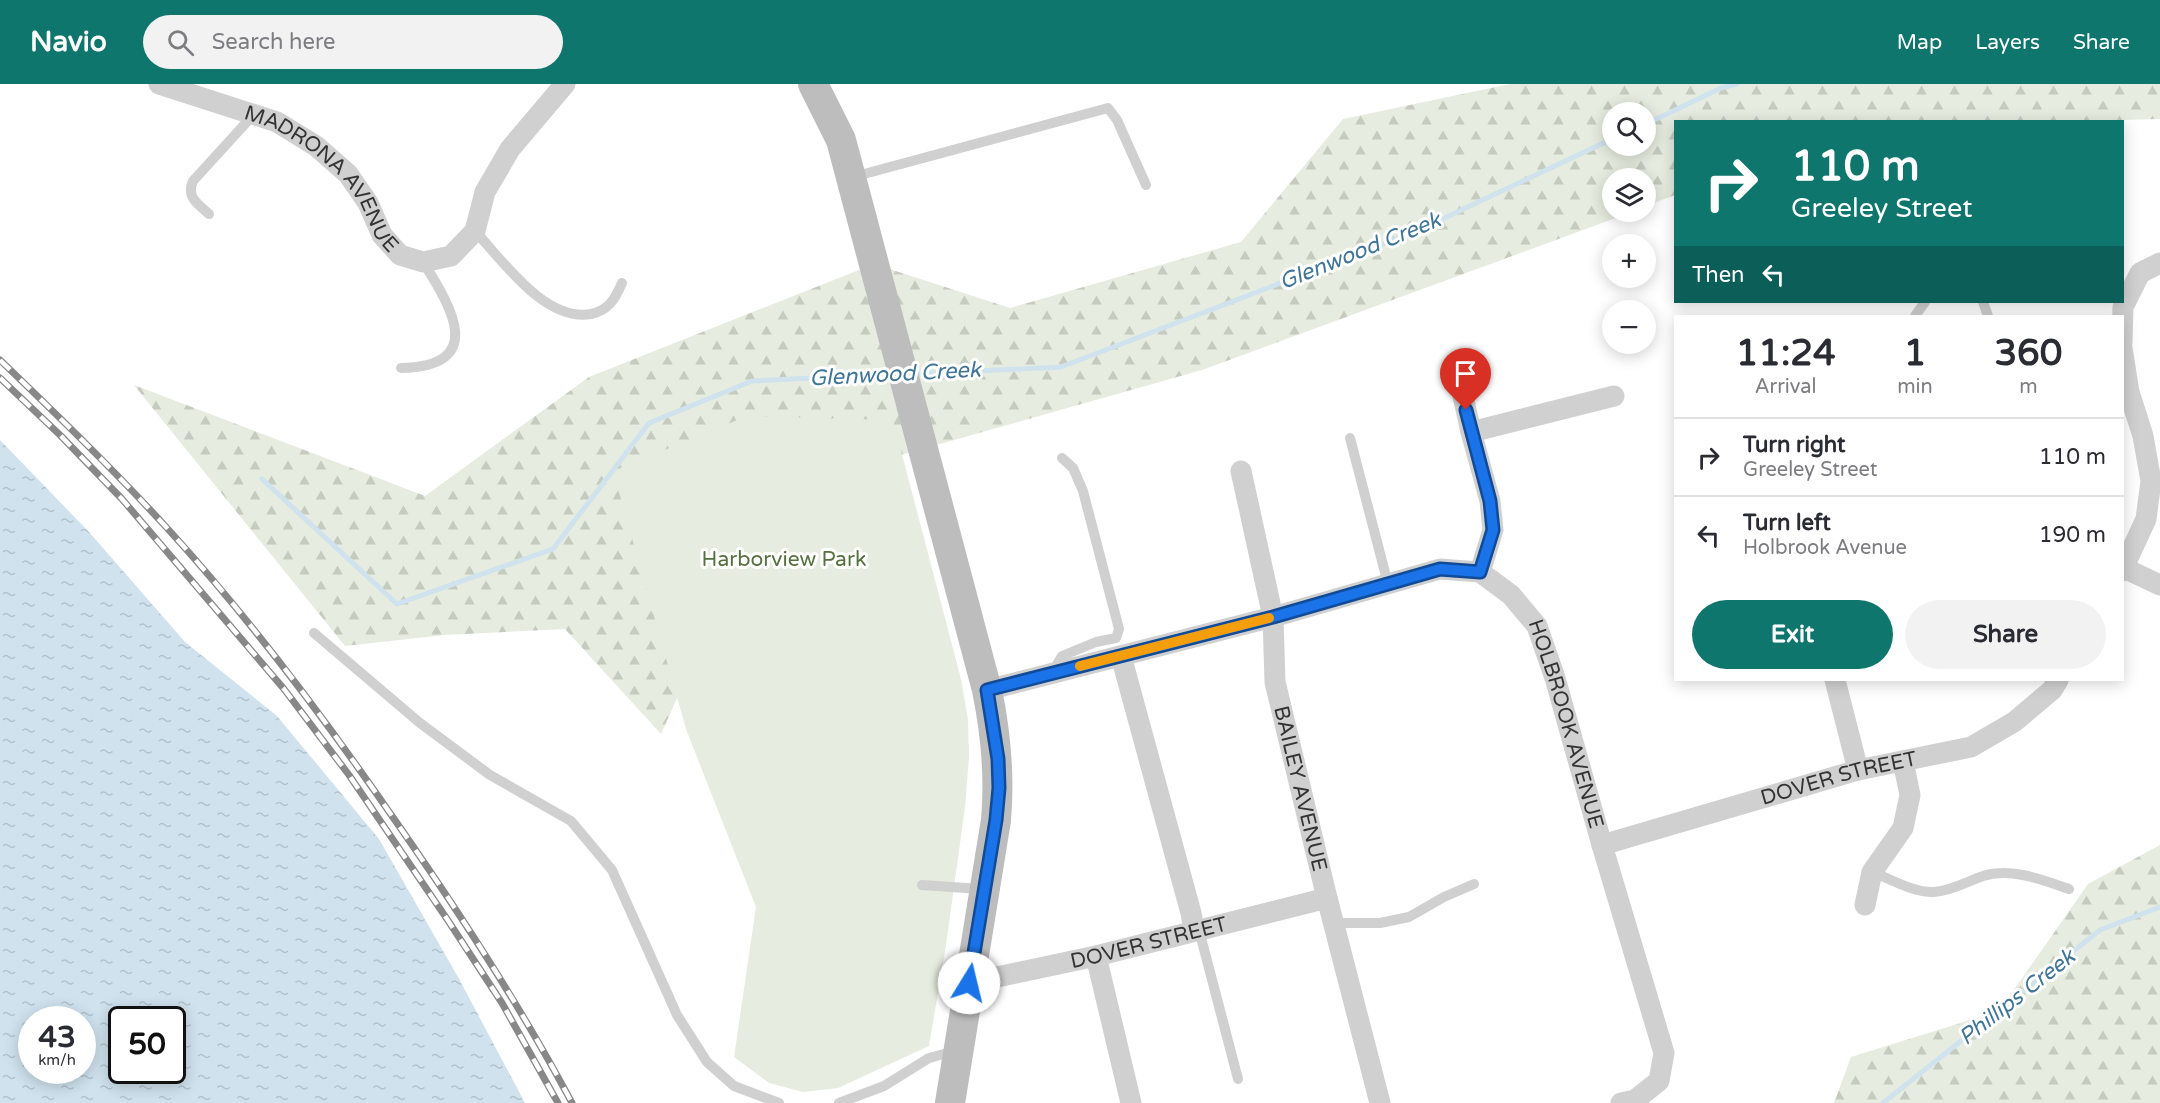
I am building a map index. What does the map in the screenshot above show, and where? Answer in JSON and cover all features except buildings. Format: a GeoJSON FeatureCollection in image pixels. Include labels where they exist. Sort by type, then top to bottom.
{"type":"FeatureCollection","features":[{"type":"Feature","properties":{"kind":"main road"},"geometry":{"type":"LineString","coordinates":[[813,84],[841,140],[987,690],[998,759],[999,788],[996,820],[950,1103]]}},
{"type":"Feature","properties":{"kind":"street","name":"MADRONA AVENUE"},"geometry":{"type":"LineString","coordinates":[[159,84],[277,122],[316,146],[348,174],[368,203],[382,235],[400,255],[423,262],[451,256],[476,231]]}},
{"type":"Feature","properties":{"kind":"street"},"geometry":{"type":"LineString","coordinates":[[476,231],[485,192],[510,148],[566,84]]}},
{"type":"Feature","properties":{"kind":"street"},"geometry":{"type":"LineString","coordinates":[[2123,315],[2123,308],[2140,273],[2160,263]]}},
{"type":"Feature","properties":{"kind":"street"},"geometry":{"type":"LineString","coordinates":[[2124,361],[2129,392],[2143,436],[2151,482],[2146,519],[2124,568]]}},
{"type":"Feature","properties":{"kind":"street"},"geometry":{"type":"LineString","coordinates":[[987,690],[1273,617],[1440,569],[1480,572],[1493,530],[1490,501],[1461,387]]}},
{"type":"Feature","properties":{"kind":"street"},"geometry":{"type":"LineString","coordinates":[[1471,432],[1614,396]]}},
{"type":"Feature","properties":{"kind":"street","name":"BAILEY AVENUE"},"geometry":{"type":"LineString","coordinates":[[1241,471],[1273,617],[1275,682],[1327,898],[1380,1103]]}},
{"type":"Feature","properties":{"kind":"street"},"geometry":{"type":"LineString","coordinates":[[2124,570],[2160,585]]}},
{"type":"Feature","properties":{"kind":"street","name":"HOLBROOK AVENUE"},"geometry":{"type":"LineString","coordinates":[[1480,572],[1511,595],[1537,626],[1555,678],[1664,1053],[1659,1081],[1635,1100],[1621,1103]]}},
{"type":"Feature","properties":{"kind":"street"},"geometry":{"type":"LineString","coordinates":[[1121,656],[1197,931]]}},
{"type":"Feature","properties":{"kind":"street"},"geometry":{"type":"LineString","coordinates":[[1835,681],[1858,770]]}},
{"type":"Feature","properties":{"kind":"street","name":"DOVER STREET"},"geometry":{"type":"LineString","coordinates":[[1602,845],[1858,770],[1971,747],[2014,722],[2052,690],[2057,681]]}},
{"type":"Feature","properties":{"kind":"street"},"geometry":{"type":"LineString","coordinates":[[1865,905],[1872,872],[1903,828],[1910,795],[1903,761]]}},
{"type":"Feature","properties":{"kind":"street","name":"DOVER STREET"},"geometry":{"type":"LineString","coordinates":[[969,983],[1096,956],[1327,898]]}},
{"type":"Feature","properties":{"kind":"street"},"geometry":{"type":"LineString","coordinates":[[1096,956],[1131,1103]]}},
{"type":"Feature","properties":{"kind":"lane"},"geometry":{"type":"LineString","coordinates":[[851,178],[1108,108],[1117,120],[1146,185]]}},
{"type":"Feature","properties":{"kind":"lane"},"geometry":{"type":"LineString","coordinates":[[209,214],[192,198],[190,189],[193,181],[254,114]]}},
{"type":"Feature","properties":{"kind":"lane"},"geometry":{"type":"LineString","coordinates":[[476,231],[532,292],[559,311],[574,315],[599,312],[610,305],[622,284]]}},
{"type":"Feature","properties":{"kind":"lane"},"geometry":{"type":"LineString","coordinates":[[401,368],[422,368],[439,361],[449,356],[455,345],[455,329],[446,301],[423,262]]}},
{"type":"Feature","properties":{"kind":"lane"},"geometry":{"type":"LineString","coordinates":[[1350,438],[1388,584]]}},
{"type":"Feature","properties":{"kind":"lane"},"geometry":{"type":"LineString","coordinates":[[1051,674],[1062,656],[1096,642],[1116,638],[1119,628],[1083,491],[1073,468],[1062,458]]}},
{"type":"Feature","properties":{"kind":"lane"},"geometry":{"type":"LineString","coordinates":[[314,633],[420,723],[490,775],[571,821],[612,870],[677,1015],[707,1062],[734,1086],[771,1102],[779,1103]]}},
{"type":"Feature","properties":{"kind":"lane"},"geometry":{"type":"LineString","coordinates":[[1872,872],[1917,890],[1934,892],[1953,888],[1986,875],[2013,873],[2069,889]]}},
{"type":"Feature","properties":{"kind":"lane"},"geometry":{"type":"LineString","coordinates":[[1333,922],[1380,923],[1409,917],[1444,897],[1474,884]]}},
{"type":"Feature","properties":{"kind":"lane"},"geometry":{"type":"LineString","coordinates":[[922,885],[985,889]]}},
{"type":"Feature","properties":{"kind":"lane"},"geometry":{"type":"LineString","coordinates":[[1197,931],[1238,1078]]}},
{"type":"Feature","properties":{"kind":"lane"},"geometry":{"type":"LineString","coordinates":[[839,1103],[884,1086],[929,1058],[958,1051]]}},
{"type":"Feature","properties":{"kind":"green space"},"geometry":{"type":"Polygon","coordinates":[[[1510,84],[2160,84],[2160,119],[1674,120],[1674,195],[1656,202],[1656,168],[1602,168],[1602,222],[1605,222],[1202,370],[869,464],[699,650],[661,734],[565,629],[444,635],[345,646],[134,385],[425,496],[589,377],[874,264],[1010,308],[1241,242],[1343,119],[1510,84]]]}},
{"type":"Feature","properties":{"kind":"green space","name":"Harborview Park"},"geometry":{"type":"Polygon","coordinates":[[[747,416],[893,420],[961,679],[968,719],[969,757],[965,807],[929,1046],[838,1088],[803,1092],[769,1083],[734,1057],[756,907],[686,729],[613,471],[747,416]]]}},
{"type":"Feature","properties":{"kind":"green space"},"geometry":{"type":"Polygon","coordinates":[[[2160,845],[2160,1103],[1834,1103],[1851,1057],[1999,1011],[2088,884],[2160,845]]]}},
{"type":"Feature","properties":{"kind":"water"},"geometry":{"type":"Polygon","coordinates":[[[0,440],[89,532],[185,642],[277,716],[379,839],[458,977],[525,1103],[0,1103],[0,440]]]}},
{"type":"Feature","properties":{"kind":"waterway","name":"Glenwood Creek"},"geometry":{"type":"LineString","coordinates":[[1656,119],[1721,88],[1737,84]]}},
{"type":"Feature","properties":{"kind":"waterway","name":"Glenwood Creek"},"geometry":{"type":"LineString","coordinates":[[913,374],[1061,367],[1417,231],[1602,144]]}},
{"type":"Feature","properties":{"kind":"waterway","name":"Glenwood Creek"},"geometry":{"type":"LineString","coordinates":[[262,479],[397,604],[553,549],[649,423],[752,381],[894,374]]}},
{"type":"Feature","properties":{"kind":"waterway","name":"Phillips Creek"},"geometry":{"type":"LineString","coordinates":[[1883,1103],[2100,930],[2160,907]]}},
{"type":"Feature","properties":{"kind":"railway"},"geometry":{"type":"LineString","coordinates":[[0,360],[106,464],[167,528],[229,599],[288,673],[372,787],[445,893],[490,962],[572,1103]]}},
{"type":"Feature","properties":{"kind":"railway"},"geometry":{"type":"LineString","coordinates":[[0,378],[122,499],[284,689],[349,775],[447,919],[502,1003],[558,1103]]}},
{"type":"Feature","properties":{"kind":"slow traffic"},"geometry":{"type":"LineString","coordinates":[[1080,666],[1269,618]]}},
{"type":"Feature","properties":{"kind":"route"},"geometry":{"type":"LineString","coordinates":[[969,983],[996,820],[999,788],[994,723],[987,690],[1273,617],[1440,569],[1480,572],[1493,530],[1490,501],[1466,410]]}}]}
